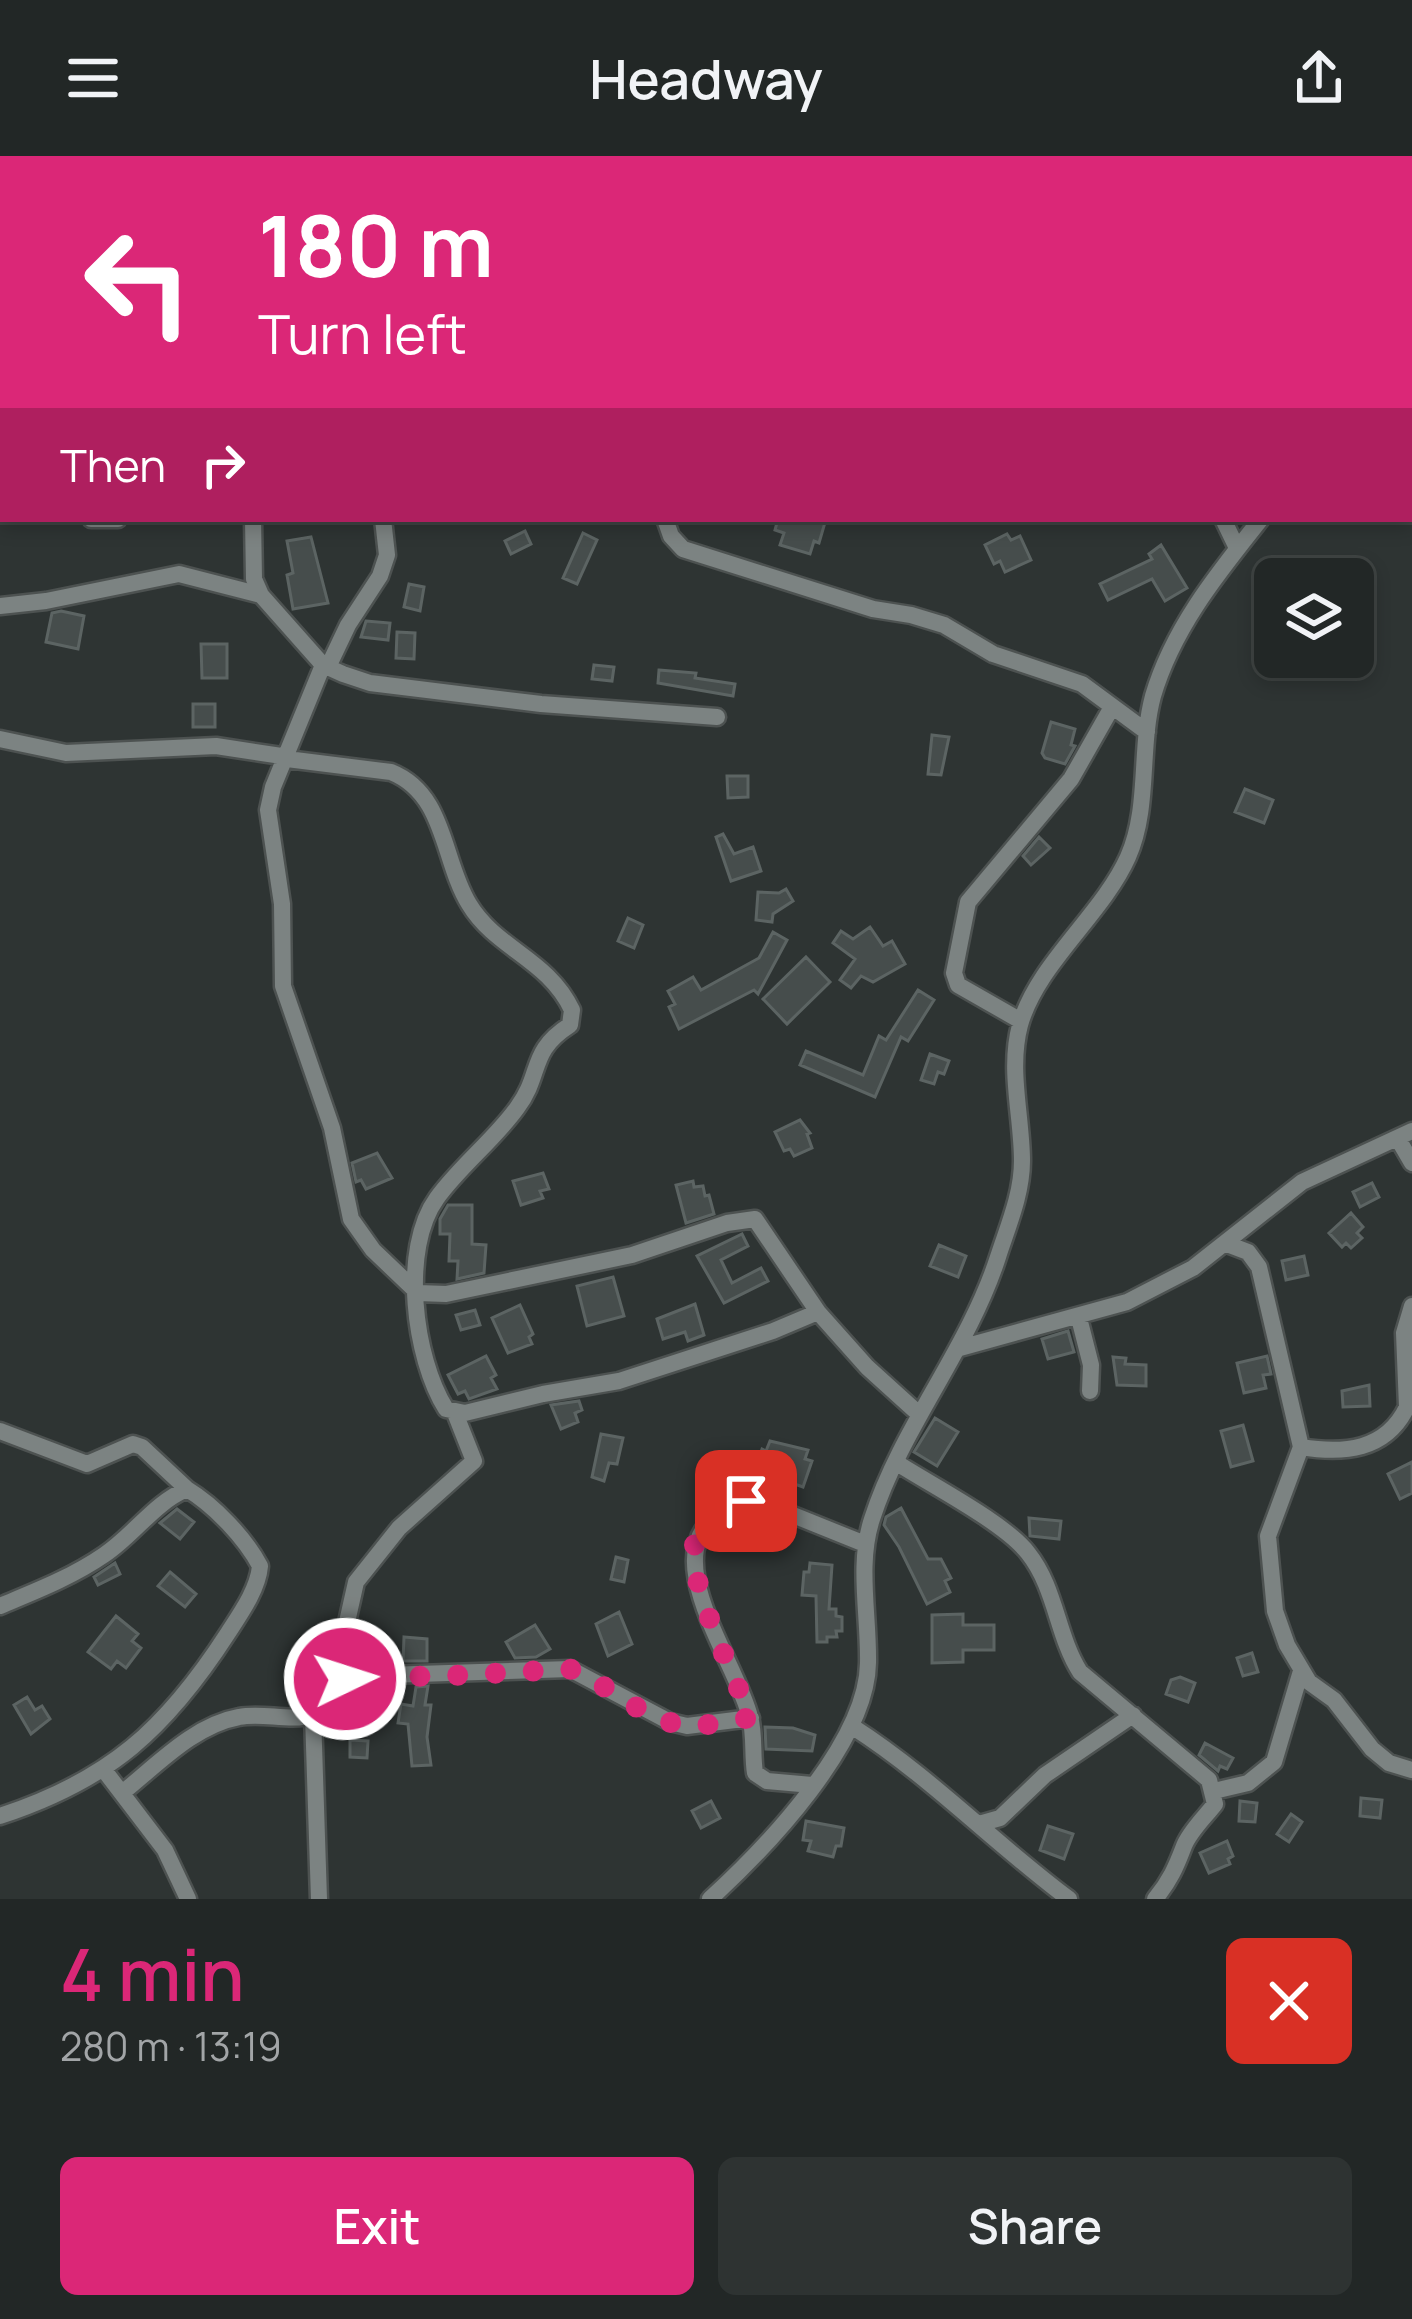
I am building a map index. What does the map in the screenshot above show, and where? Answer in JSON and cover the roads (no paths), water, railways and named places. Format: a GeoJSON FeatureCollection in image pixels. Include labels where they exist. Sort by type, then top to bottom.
{"type":"FeatureCollection","features":[{"type":"Feature","properties":{"kind":"street"},"geometry":{"type":"LineString","coordinates":[[253,522],[254,579],[261,595],[325,666],[370,683],[597,710],[717,717]]}},
{"type":"Feature","properties":{"kind":"street"},"geometry":{"type":"LineString","coordinates":[[383,522],[386,555],[380,576],[325,666],[273,787],[268,810],[282,904],[283,986],[332,1128],[351,1219],[373,1250],[418,1293],[446,1294],[632,1255],[747,1218],[755,1220],[818,1312],[867,1367],[920,1415]]}},
{"type":"Feature","properties":{"kind":"street"},"geometry":{"type":"LineString","coordinates":[[666,522],[682,549],[700,557],[873,609],[944,625],[993,654],[1082,684],[1148,732]]}},
{"type":"Feature","properties":{"kind":"street"},"geometry":{"type":"LineString","coordinates":[[1224,522],[1236,546]]}},
{"type":"Feature","properties":{"kind":"street"},"geometry":{"type":"LineString","coordinates":[[710,1899],[746,1867],[854,1727],[865,1697],[868,1666],[865,1544],[873,1514],[920,1415],[984,1299],[1019,1190],[1022,1160],[1016,1050],[1021,1021],[1129,857],[1137,828],[1153,697],[1168,657],[1204,590],[1258,522]]}},
{"type":"Feature","properties":{"kind":"street"},"geometry":{"type":"LineString","coordinates":[[0,605],[46,601],[179,574],[261,595]]}},
{"type":"Feature","properties":{"kind":"street"},"geometry":{"type":"LineString","coordinates":[[1021,1021],[958,985],[954,973],[968,902],[1071,779],[1112,707]]}},
{"type":"Feature","properties":{"kind":"street"},"geometry":{"type":"LineString","coordinates":[[0,739],[66,753],[216,746],[407,778],[432,807],[456,882],[473,911],[498,937],[549,974],[572,1010],[570,1025],[546,1042],[537,1058],[533,1082],[517,1108],[446,1186],[422,1225],[417,1325],[421,1351],[440,1400],[455,1413],[474,1461],[399,1528],[356,1582],[346,1622],[329,1654],[328,1695]]}},
{"type":"Feature","properties":{"kind":"street"},"geometry":{"type":"LineString","coordinates":[[959,1348],[1127,1302],[1192,1268],[1302,1182],[1405,1135],[1412,1163]]}},
{"type":"Feature","properties":{"kind":"street"},"geometry":{"type":"LineString","coordinates":[[1227,1244],[1248,1252],[1259,1267],[1301,1447],[1268,1536],[1275,1611],[1301,1671],[1334,1700],[1372,1749],[1389,1762],[1412,1770]]}},
{"type":"Feature","properties":{"kind":"street"},"geometry":{"type":"LineString","coordinates":[[1301,1447],[1353,1451],[1388,1432],[1402,1417],[1406,1407],[1404,1333],[1412,1306]]}},
{"type":"Feature","properties":{"kind":"street"},"geometry":{"type":"LineString","coordinates":[[455,1413],[619,1381],[818,1312]]}},
{"type":"Feature","properties":{"kind":"street"},"geometry":{"type":"LineString","coordinates":[[1079,1318],[1091,1365],[1090,1391]]}},
{"type":"Feature","properties":{"kind":"street"},"geometry":{"type":"LineString","coordinates":[[0,1431],[87,1464],[133,1444],[142,1447],[202,1498],[260,1566],[258,1579],[187,1694],[104,1770],[0,1816]]}},
{"type":"Feature","properties":{"kind":"street"},"geometry":{"type":"LineString","coordinates":[[897,1463],[1028,1551],[1080,1672],[1201,1770],[1214,1791],[1215,1804],[1184,1847],[1172,1879],[1155,1899]]}},
{"type":"Feature","properties":{"kind":"street"},"geometry":{"type":"LineString","coordinates":[[0,1606],[107,1553],[166,1501],[188,1489]]}},
{"type":"Feature","properties":{"kind":"street"},"geometry":{"type":"LineString","coordinates":[[812,1785],[760,1778],[754,1767],[751,1718],[694,1565],[697,1537],[710,1520],[746,1501],[763,1502],[865,1544]]}},
{"type":"Feature","properties":{"kind":"street"},"geometry":{"type":"LineString","coordinates":[[319,1899],[314,1715],[337,1684],[356,1676],[570,1669],[670,1722],[686,1726],[751,1718]]}},
{"type":"Feature","properties":{"kind":"street"},"geometry":{"type":"LineString","coordinates":[[1214,1791],[1248,1783],[1274,1762],[1301,1671]]}},
{"type":"Feature","properties":{"kind":"street"},"geometry":{"type":"LineString","coordinates":[[122,1793],[195,1736],[222,1721],[243,1715],[314,1715]]}},
{"type":"Feature","properties":{"kind":"street"},"geometry":{"type":"LineString","coordinates":[[979,1824],[1000,1818],[1045,1775],[1133,1715]]}},
{"type":"Feature","properties":{"kind":"street"},"geometry":{"type":"LineString","coordinates":[[854,1727],[892,1752],[1069,1899]]}},
{"type":"Feature","properties":{"kind":"street"},"geometry":{"type":"LineString","coordinates":[[104,1770],[165,1850],[188,1899]]}}]}
